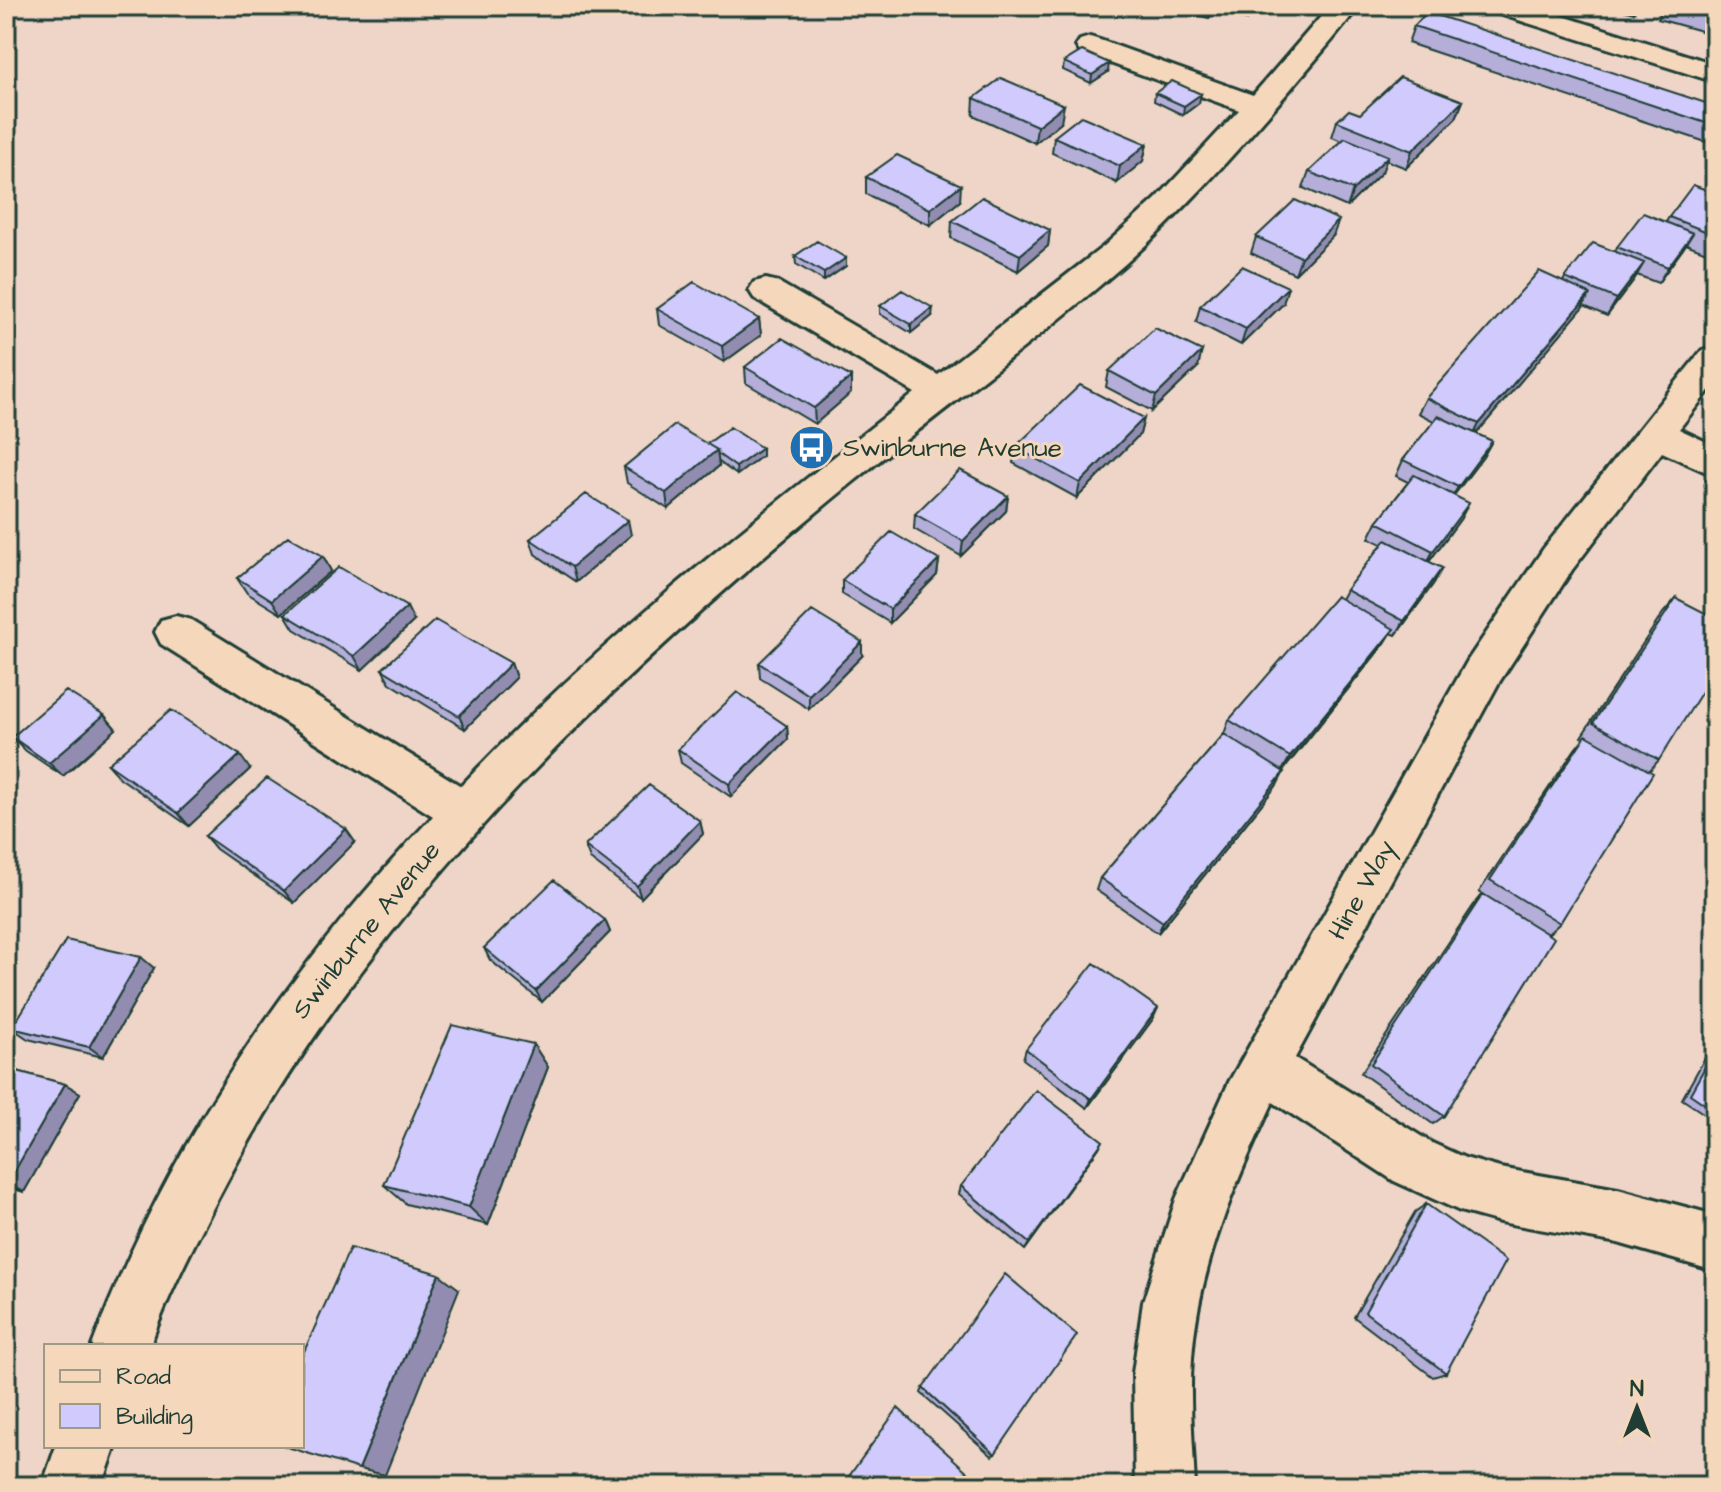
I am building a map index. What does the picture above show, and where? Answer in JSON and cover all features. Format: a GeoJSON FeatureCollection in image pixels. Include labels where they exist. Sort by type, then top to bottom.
{"type":"FeatureCollection","features":[{"type":"Feature","properties":{"kind":"street","name":"Swinburne Avenue"},"geometry":{"type":"LineString","coordinates":[[122,1344],[198,1172],[270,1051],[362,932],[463,811],[633,647],[732,560],[940,392],[1048,310],[1141,231],[1258,107],[1345,6]]}},
{"type":"Feature","properties":{"kind":"street"},"geometry":{"type":"LineString","coordinates":[[1503,6],[1715,73]]}},
{"type":"Feature","properties":{"kind":"street"},"geometry":{"type":"LineString","coordinates":[[1090,46],[1258,107]]}},
{"type":"Feature","properties":{"kind":"street"},"geometry":{"type":"LineString","coordinates":[[766,290],[940,392]]}},
{"type":"Feature","properties":{"kind":"street","name":"Hine Way"},"geometry":{"type":"LineString","coordinates":[[1165,1486],[1164,1340],[1187,1237],[1263,1067],[1483,672],[1558,559],[1715,358]]}},
{"type":"Feature","properties":{"kind":"street"},"geometry":{"type":"LineString","coordinates":[[1656,434],[1715,462]]}},
{"type":"Feature","properties":{"kind":"street"},"geometry":{"type":"LineString","coordinates":[[176,632],[463,811]]}},
{"type":"Feature","properties":{"kind":"street"},"geometry":{"type":"LineString","coordinates":[[1263,1067],[1413,1162],[1460,1184],[1500,1195],[1618,1216],[1715,1243]]}},
{"type":"Feature","properties":{"kind":"street"},"geometry":{"type":"LineString","coordinates":[[72,1486],[85,1448]]}},
{"type":"Feature","properties":{"kind":"building"},"geometry":{"type":"Polygon","coordinates":[[[1678,6],[1715,6],[1715,16],[1678,6]]]}},
{"type":"Feature","properties":{"kind":"building"},"geometry":{"type":"Polygon","coordinates":[[[1427,12],[1715,106],[1715,126],[1414,26],[1427,12]]]}},
{"type":"Feature","properties":{"kind":"building"},"geometry":{"type":"Polygon","coordinates":[[[1082,51],[1109,63],[1092,75],[1064,62],[1082,51]]]}},
{"type":"Feature","properties":{"kind":"building"},"geometry":{"type":"Polygon","coordinates":[[[1400,77],[1463,101],[1412,151],[1337,121],[1349,110],[1360,114],[1400,77]]]}},
{"type":"Feature","properties":{"kind":"building"},"geometry":{"type":"Polygon","coordinates":[[[1001,78],[1064,105],[1037,126],[974,98],[1001,78]]]}},
{"type":"Feature","properties":{"kind":"building"},"geometry":{"type":"Polygon","coordinates":[[[1172,81],[1201,94],[1184,106],[1155,93],[1172,81]]]}},
{"type":"Feature","properties":{"kind":"building"},"geometry":{"type":"Polygon","coordinates":[[[1081,116],[1147,144],[1120,166],[1054,137],[1081,116]]]}},
{"type":"Feature","properties":{"kind":"building"},"geometry":{"type":"Polygon","coordinates":[[[1345,138],[1388,156],[1353,190],[1309,172],[1345,138]]]}},
{"type":"Feature","properties":{"kind":"building"},"geometry":{"type":"Polygon","coordinates":[[[897,155],[961,185],[930,209],[866,177],[897,155]]]}},
{"type":"Feature","properties":{"kind":"building"},"geometry":{"type":"Polygon","coordinates":[[[1693,185],[1715,193],[1715,235],[1669,217],[1693,185]]]}},
{"type":"Feature","properties":{"kind":"building"},"geometry":{"type":"Polygon","coordinates":[[[982,197],[1050,230],[1020,255],[952,221],[982,197]]]}},
{"type":"Feature","properties":{"kind":"building"},"geometry":{"type":"Polygon","coordinates":[[[1295,200],[1339,220],[1301,257],[1256,237],[1295,200]]]}},
{"type":"Feature","properties":{"kind":"building"},"geometry":{"type":"Polygon","coordinates":[[[1643,213],[1693,233],[1668,267],[1617,247],[1643,213]]]}},
{"type":"Feature","properties":{"kind":"building"},"geometry":{"type":"Polygon","coordinates":[[[817,241],[846,258],[824,273],[795,256],[817,241]]]}},
{"type":"Feature","properties":{"kind":"building"},"geometry":{"type":"Polygon","coordinates":[[[1593,243],[1644,263],[1617,299],[1565,278],[1593,243]]]}},
{"type":"Feature","properties":{"kind":"building"},"geometry":{"type":"Polygon","coordinates":[[[1242,266],[1288,287],[1246,329],[1200,306],[1242,266]]]}},
{"type":"Feature","properties":{"kind":"building"},"geometry":{"type":"Polygon","coordinates":[[[1539,271],[1590,294],[1479,424],[1426,398],[1539,271]]]}},
{"type":"Feature","properties":{"kind":"building"},"geometry":{"type":"Polygon","coordinates":[[[694,282],[759,319],[722,346],[657,309],[694,282]]]}},
{"type":"Feature","properties":{"kind":"building"},"geometry":{"type":"Polygon","coordinates":[[[902,290],[933,308],[911,324],[880,306],[902,290]]]}},
{"type":"Feature","properties":{"kind":"building"},"geometry":{"type":"Polygon","coordinates":[[[1155,328],[1202,351],[1156,396],[1109,371],[1155,328]]]}},
{"type":"Feature","properties":{"kind":"building"},"geometry":{"type":"Polygon","coordinates":[[[782,338],[851,377],[814,408],[745,367],[782,338]]]}},
{"type":"Feature","properties":{"kind":"building"},"geometry":{"type":"Polygon","coordinates":[[[1080,385],[1144,418],[1080,483],[1015,447],[1080,385]]]}},
{"type":"Feature","properties":{"kind":"building"},"geometry":{"type":"Polygon","coordinates":[[[1438,416],[1492,441],[1458,487],[1403,460],[1438,416]]]}},
{"type":"Feature","properties":{"kind":"building"},"geometry":{"type":"Polygon","coordinates":[[[675,425],[717,450],[666,493],[624,467],[675,425]]]}},
{"type":"Feature","properties":{"kind":"building"},"geometry":{"type":"Polygon","coordinates":[[[730,427],[762,448],[736,467],[707,444],[730,427]]]}},
{"type":"Feature","properties":{"kind":"building"},"geometry":{"type":"Polygon","coordinates":[[[960,470],[1008,496],[963,541],[915,514],[960,470]]]}},
{"type":"Feature","properties":{"kind":"building"},"geometry":{"type":"Polygon","coordinates":[[[1414,475],[1469,503],[1433,551],[1377,522],[1414,475]]]}},
{"type":"Feature","properties":{"kind":"building"},"geometry":{"type":"Polygon","coordinates":[[[586,494],[628,520],[572,567],[530,539],[586,494]]]}},
{"type":"Feature","properties":{"kind":"building"},"geometry":{"type":"Polygon","coordinates":[[[891,532],[939,560],[890,609],[842,580],[891,532]]]}},
{"type":"Feature","properties":{"kind":"building"},"geometry":{"type":"Polygon","coordinates":[[[288,536],[323,556],[272,600],[237,578],[288,536]]]}},
{"type":"Feature","properties":{"kind":"building"},"geometry":{"type":"Polygon","coordinates":[[[1386,540],[1442,568],[1404,621],[1346,590],[1386,540]]]}},
{"type":"Feature","properties":{"kind":"building"},"geometry":{"type":"Polygon","coordinates":[[[339,567],[407,607],[354,656],[285,614],[339,567]]]}},
{"type":"Feature","properties":{"kind":"building"},"geometry":{"type":"Polygon","coordinates":[[[1336,596],[1394,629],[1290,757],[1229,720],[1336,596]]]}},
{"type":"Feature","properties":{"kind":"building"},"geometry":{"type":"Polygon","coordinates":[[[1676,598],[1715,618],[1715,671],[1659,760],[1593,723],[1676,598]]]}},
{"type":"Feature","properties":{"kind":"building"},"geometry":{"type":"Polygon","coordinates":[[[812,611],[862,642],[809,695],[759,663],[812,611]]]}},
{"type":"Feature","properties":{"kind":"building"},"geometry":{"type":"Polygon","coordinates":[[[435,620],[511,663],[459,716],[382,669],[435,620]]]}},
{"type":"Feature","properties":{"kind":"building"},"geometry":{"type":"Polygon","coordinates":[[[66,691],[104,715],[49,763],[12,737],[66,691]]]}},
{"type":"Feature","properties":{"kind":"building"},"geometry":{"type":"Polygon","coordinates":[[[737,692],[787,726],[729,784],[678,749],[737,692]]]}},
{"type":"Feature","properties":{"kind":"building"},"geometry":{"type":"Polygon","coordinates":[[[171,710],[240,755],[178,813],[108,764],[171,710]]]}},
{"type":"Feature","properties":{"kind":"building"},"geometry":{"type":"Polygon","coordinates":[[[1224,734],[1284,772],[1163,922],[1100,878],[1224,734]]]}},
{"type":"Feature","properties":{"kind":"building"},"geometry":{"type":"Polygon","coordinates":[[[1586,735],[1653,773],[1560,923],[1490,880],[1586,735]]]}},
{"type":"Feature","properties":{"kind":"building"},"geometry":{"type":"Polygon","coordinates":[[[267,778],[346,829],[284,891],[205,836],[267,778]]]}},
{"type":"Feature","properties":{"kind":"building"},"geometry":{"type":"Polygon","coordinates":[[[649,785],[700,821],[637,886],[585,846],[649,785]]]}},
{"type":"Feature","properties":{"kind":"building"},"geometry":{"type":"Polygon","coordinates":[[[554,880],[605,920],[536,991],[484,948],[554,880]]]}},
{"type":"Feature","properties":{"kind":"building"},"geometry":{"type":"Polygon","coordinates":[[[1483,894],[1554,938],[1444,1116],[1371,1064],[1483,894]]]}},
{"type":"Feature","properties":{"kind":"building"},"geometry":{"type":"Polygon","coordinates":[[[66,940],[141,957],[89,1047],[12,1028],[66,940]]]}},
{"type":"Feature","properties":{"kind":"building"},"geometry":{"type":"Polygon","coordinates":[[[1094,963],[1158,1008],[1091,1099],[1026,1049],[1094,963]]]}},
{"type":"Feature","properties":{"kind":"building"},"geometry":{"type":"Polygon","coordinates":[[[452,1025],[533,1044],[469,1207],[384,1185],[452,1025]]]}},
{"type":"Feature","properties":{"kind":"building"},"geometry":{"type":"Polygon","coordinates":[[[1715,1051],[1715,1111],[1690,1094],[1715,1051]]]}},
{"type":"Feature","properties":{"kind":"building"},"geometry":{"type":"Polygon","coordinates":[[[6,1068],[65,1084],[7,1184],[6,1184],[6,1068]]]}},
{"type":"Feature","properties":{"kind":"building"},"geometry":{"type":"Polygon","coordinates":[[[1036,1090],[1103,1141],[1029,1243],[961,1186],[1036,1090]]]}},
{"type":"Feature","properties":{"kind":"building"},"geometry":{"type":"Polygon","coordinates":[[[1426,1204],[1506,1261],[1446,1373],[1365,1312],[1426,1204]]]}},
{"type":"Feature","properties":{"kind":"building"},"geometry":{"type":"Polygon","coordinates":[[[350,1248],[439,1274],[359,1469],[291,1448],[304,1448],[304,1352],[350,1248]]]}},
{"type":"Feature","properties":{"kind":"building"},"geometry":{"type":"Polygon","coordinates":[[[1005,1274],[1077,1335],[995,1454],[923,1388],[1005,1274]]]}},
{"type":"Feature","properties":{"kind":"building"},"geometry":{"type":"Polygon","coordinates":[[[898,1408],[972,1476],[964,1486],[842,1486],[898,1408]]]}},
{"type":"Feature","properties":{"kind":"place","name":"Swinburne Avenue"},"geometry":{"type":"Point","coordinates":[812,448]}}]}
